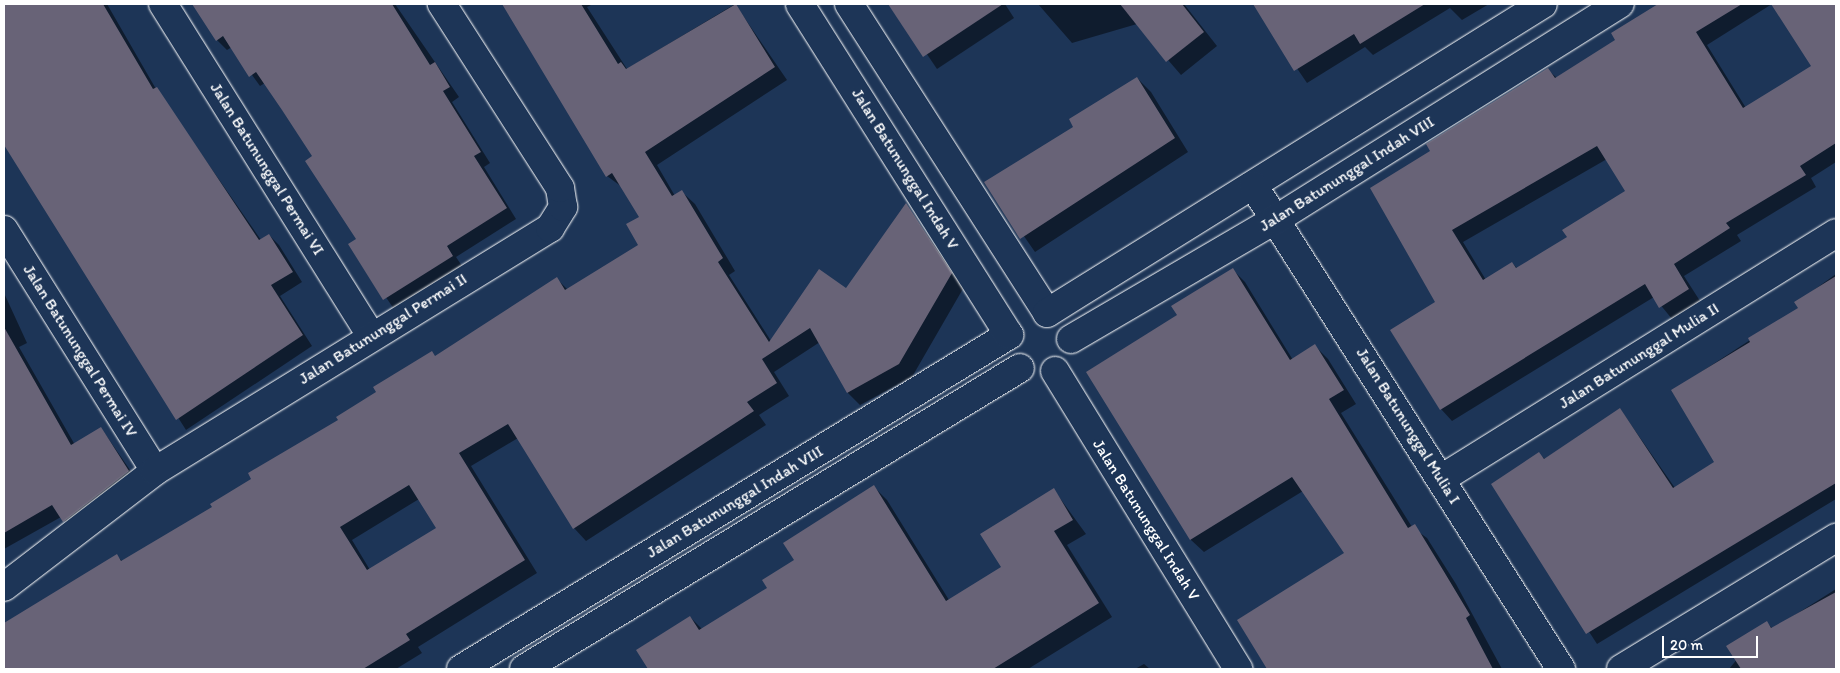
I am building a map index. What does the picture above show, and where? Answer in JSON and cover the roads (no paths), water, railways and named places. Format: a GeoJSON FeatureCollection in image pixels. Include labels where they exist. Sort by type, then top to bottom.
{"type":"FeatureCollection","features":[{"type":"Feature","properties":{"kind":"street","name":"Jalan Batununggal Permai VI"},"geometry":{"type":"LineString","coordinates":[[163,4],[371,335]]}},
{"type":"Feature","properties":{"kind":"street","name":"Jalan Batununggal Permai II"},"geometry":{"type":"LineString","coordinates":[[4,587],[155,471],[371,335],[550,228],[563,207],[560,188],[442,4]]}},
{"type":"Feature","properties":{"kind":"street","name":"Jalan Batununggal Indah V"},"geometry":{"type":"LineString","coordinates":[[800,4],[1009,335]]}},
{"type":"Feature","properties":{"kind":"street"},"geometry":{"type":"LineString","coordinates":[[849,4],[1047,313],[1058,319],[1071,339],[1070,352],[1054,371],[1031,374],[1020,368],[1012,359],[1009,335],[1024,317],[1047,313],[1543,4]]}},
{"type":"Feature","properties":{"kind":"street","name":"Jalan Batununggal Indah VIII"},"geometry":{"type":"LineString","coordinates":[[1071,339],[1275,220],[1620,4]]}},
{"type":"Feature","properties":{"kind":"street","name":"Jalan Batununggal Mulia I"},"geometry":{"type":"LineString","coordinates":[[1253,185],[1561,669]]}},
{"type":"Feature","properties":{"kind":"street","name":"Jalan Batununggal Permai IV"},"geometry":{"type":"LineString","coordinates":[[4,230],[155,471]]}},
{"type":"Feature","properties":{"kind":"street","name":"Jalan Batununggal Mulia II"},"geometry":{"type":"LineString","coordinates":[[1441,479],[1836,233]]}},
{"type":"Feature","properties":{"kind":"street","name":"Jalan Batununggal Indah VIII"},"geometry":{"type":"LineString","coordinates":[[461,669],[1009,335]]}},
{"type":"Feature","properties":{"kind":"street","name":"Jalan Batununggal Indah VIII"},"geometry":{"type":"LineString","coordinates":[[524,669],[1020,368]]}},
{"type":"Feature","properties":{"kind":"street","name":"Jalan Batununggal Indah V"},"geometry":{"type":"LineString","coordinates":[[1054,371],[1238,669]]}},
{"type":"Feature","properties":{"kind":"street"},"geometry":{"type":"LineString","coordinates":[[1621,669],[1836,538]]}}]}
